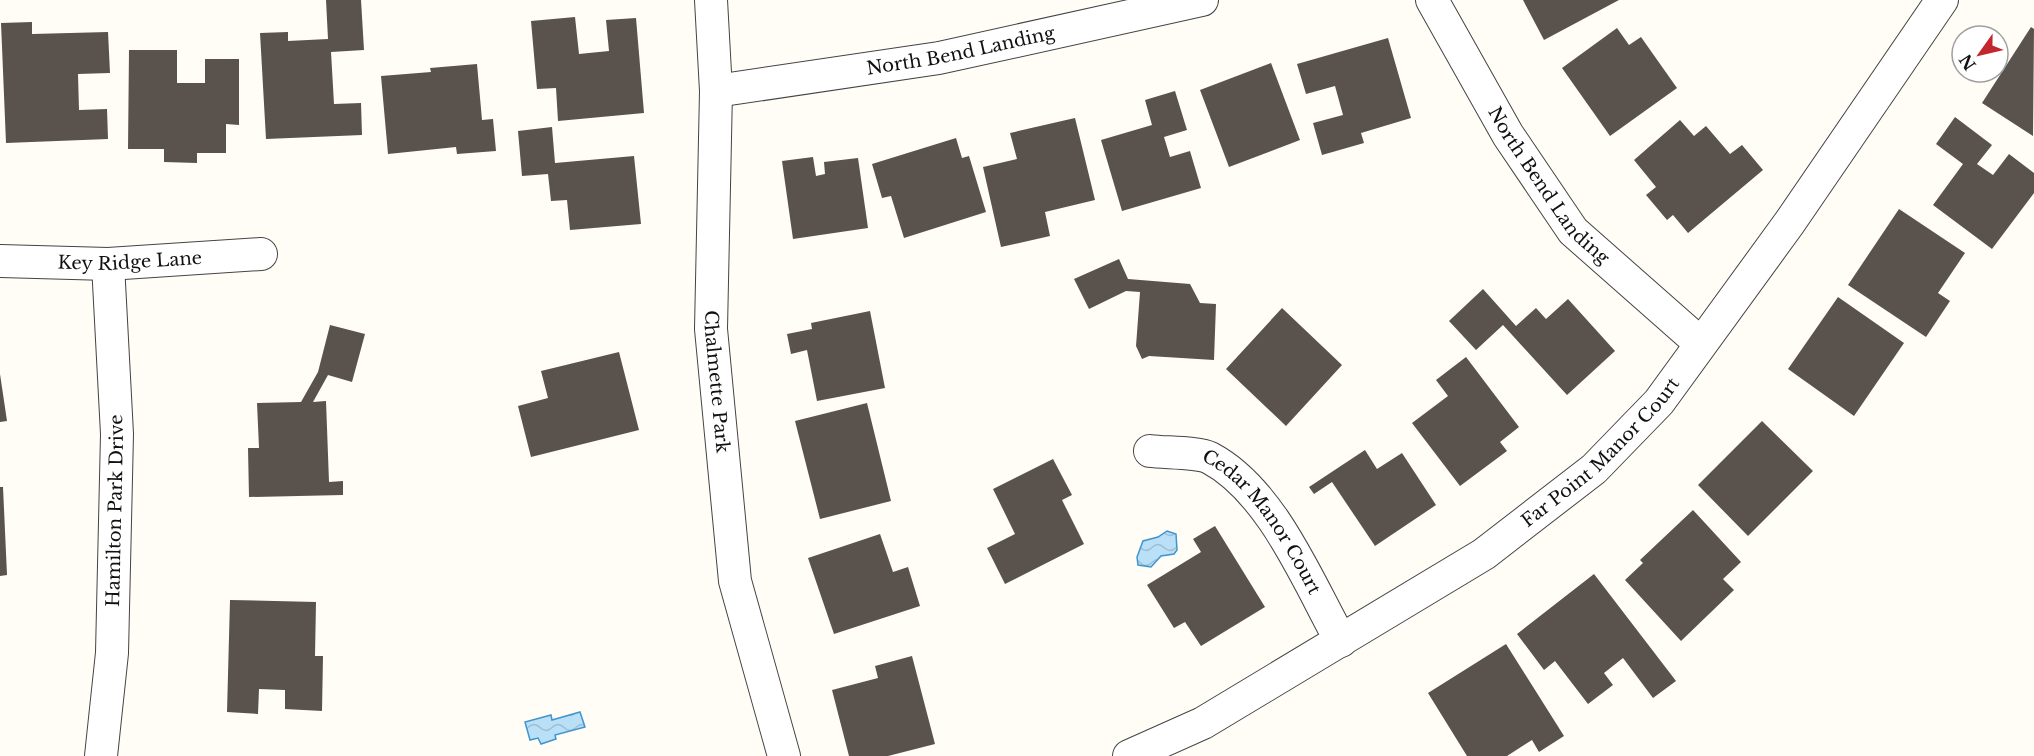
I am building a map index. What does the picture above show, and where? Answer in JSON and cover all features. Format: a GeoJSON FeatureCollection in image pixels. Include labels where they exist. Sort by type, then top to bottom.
{"type":"FeatureCollection","features":[{"type":"Feature","properties":{"kind":"street","name":"Chalmette Park"},"geometry":{"type":"LineString","coordinates":[[711,0],[716,91],[711,329],[735,580],[784,756]]}},
{"type":"Feature","properties":{"kind":"street","name":"North Bend Landing"},"geometry":{"type":"LineString","coordinates":[[716,91],[939,58],[1202,0]]}},
{"type":"Feature","properties":{"kind":"street","name":"North Bend Landing"},"geometry":{"type":"LineString","coordinates":[[1432,0],[1508,135],[1573,231],[1700,343]]}},
{"type":"Feature","properties":{"kind":"street","name":"Far Point Manor Court"},"geometry":{"type":"LineString","coordinates":[[1129,756],[1203,723],[1484,554],[1594,469],[1659,402],[1790,222],[1940,1]]}},
{"type":"Feature","properties":{"kind":"street","name":"Key Ridge Lane"},"geometry":{"type":"LineString","coordinates":[[0,261],[108,264],[261,254]]}},
{"type":"Feature","properties":{"kind":"street","name":"Hamilton Park Drive"},"geometry":{"type":"LineString","coordinates":[[100,756],[112,653],[117,434],[108,264]]}},
{"type":"Feature","properties":{"kind":"street","name":"Cedar Manor Court"},"geometry":{"type":"LineString","coordinates":[[1150,451],[1208,458],[1248,488],[1280,530],[1341,641]]}},
{"type":"Feature","properties":{"kind":"water"},"geometry":{"type":"Polygon","coordinates":[[[1167,531],[1176,534],[1177,550],[1174,554],[1161,556],[1151,567],[1138,565],[1137,557],[1143,541],[1158,537],[1167,531]]]}},
{"type":"Feature","properties":{"kind":"water"},"geometry":{"type":"Polygon","coordinates":[[[580,712],[585,727],[555,735],[556,739],[541,744],[538,738],[530,740],[525,722],[551,715],[552,720],[580,712]]]}},
{"type":"Feature","properties":{"kind":"building"},"geometry":{"type":"Polygon","coordinates":[[[326,0],[361,0],[364,50],[331,52],[334,104],[361,103],[362,135],[266,139],[260,33],[288,32],[288,41],[328,39],[326,0]]]}},
{"type":"Feature","properties":{"kind":"building"},"geometry":{"type":"Polygon","coordinates":[[[1523,0],[1619,0],[1544,40],[1523,0]]]}},
{"type":"Feature","properties":{"kind":"building"},"geometry":{"type":"Polygon","coordinates":[[[575,17],[579,54],[609,51],[606,20],[636,18],[644,113],[558,121],[556,88],[537,89],[531,21],[575,17]]]}},
{"type":"Feature","properties":{"kind":"building"},"geometry":{"type":"Polygon","coordinates":[[[32,22],[32,34],[108,32],[110,73],[78,74],[79,110],[107,109],[108,139],[6,143],[1,23],[32,22]]]}},
{"type":"Feature","properties":{"kind":"building"},"geometry":{"type":"Polygon","coordinates":[[[2031,27],[2034,29],[2033,136],[1982,103],[1994,84],[2010,84],[2010,60],[2031,27]]]}},
{"type":"Feature","properties":{"kind":"building"},"geometry":{"type":"Polygon","coordinates":[[[1617,28],[1629,45],[1641,37],[1677,88],[1610,136],[1562,68],[1617,28]]]}},
{"type":"Feature","properties":{"kind":"building"},"geometry":{"type":"Polygon","coordinates":[[[1388,38],[1411,118],[1361,133],[1364,143],[1322,155],[1313,123],[1343,115],[1335,86],[1306,94],[1297,64],[1388,38]]]}},
{"type":"Feature","properties":{"kind":"building"},"geometry":{"type":"Polygon","coordinates":[[[129,50],[177,50],[177,83],[205,83],[205,59],[239,59],[239,125],[226,124],[226,153],[197,153],[197,163],[164,162],[164,149],[128,149],[129,50]]]}},
{"type":"Feature","properties":{"kind":"building"},"geometry":{"type":"Polygon","coordinates":[[[1271,63],[1300,140],[1229,167],[1200,90],[1271,63]]]}},
{"type":"Feature","properties":{"kind":"building"},"geometry":{"type":"Polygon","coordinates":[[[477,64],[482,120],[493,119],[496,151],[457,154],[456,147],[388,154],[381,76],[431,72],[430,68],[477,64]]]}},
{"type":"Feature","properties":{"kind":"building"},"geometry":{"type":"Polygon","coordinates":[[[1175,91],[1187,130],[1164,137],[1170,157],[1190,151],[1201,188],[1122,211],[1101,140],[1152,125],[1145,100],[1175,91]]]}},
{"type":"Feature","properties":{"kind":"building"},"geometry":{"type":"Polygon","coordinates":[[[1955,117],[1992,145],[1977,164],[1993,175],[2009,154],[2034,173],[2034,193],[1992,249],[1933,205],[1963,164],[1936,144],[1955,117]]]}},
{"type":"Feature","properties":{"kind":"building"},"geometry":{"type":"Polygon","coordinates":[[[1075,118],[1095,200],[1045,212],[1050,236],[1001,247],[983,167],[1017,159],[1010,133],[1075,118]]]}},
{"type":"Feature","properties":{"kind":"building"},"geometry":{"type":"Polygon","coordinates":[[[1680,120],[1694,136],[1706,126],[1730,154],[1742,145],[1763,170],[1688,233],[1673,215],[1667,220],[1646,195],[1656,187],[1634,160],[1680,120]]]}},
{"type":"Feature","properties":{"kind":"building"},"geometry":{"type":"Polygon","coordinates":[[[552,127],[555,163],[634,156],[641,224],[570,230],[567,200],[551,201],[548,174],[522,176],[518,131],[552,127]]]}},
{"type":"Feature","properties":{"kind":"building"},"geometry":{"type":"Polygon","coordinates":[[[956,138],[962,158],[969,156],[986,212],[904,238],[891,196],[882,198],[872,164],[956,138]]]}},
{"type":"Feature","properties":{"kind":"building"},"geometry":{"type":"Polygon","coordinates":[[[813,157],[816,176],[825,174],[824,162],[858,158],[868,228],[793,239],[782,161],[813,157]]]}},
{"type":"Feature","properties":{"kind":"building"},"geometry":{"type":"Polygon","coordinates":[[[1899,209],[1965,253],[1938,293],[1950,301],[1926,337],[1848,285],[1899,209]]]}},
{"type":"Feature","properties":{"kind":"building"},"geometry":{"type":"Polygon","coordinates":[[[1119,259],[1128,279],[1190,284],[1200,303],[1216,304],[1214,360],[1149,356],[1142,359],[1136,346],[1140,292],[1126,291],[1089,309],[1074,279],[1119,259]]]}},
{"type":"Feature","properties":{"kind":"building"},"geometry":{"type":"Polygon","coordinates":[[[1483,289],[1516,326],[1536,308],[1546,319],[1568,299],[1615,351],[1567,395],[1503,325],[1476,350],[1449,321],[1483,289]]]}},
{"type":"Feature","properties":{"kind":"building"},"geometry":{"type":"Polygon","coordinates":[[[1838,297],[1904,343],[1854,416],[1788,369],[1838,297]]]}},
{"type":"Feature","properties":{"kind":"building"},"geometry":{"type":"Polygon","coordinates":[[[1282,308],[1342,365],[1286,426],[1226,369],[1282,308]]]}},
{"type":"Feature","properties":{"kind":"building"},"geometry":{"type":"Polygon","coordinates":[[[870,311],[885,388],[817,401],[807,350],[791,354],[787,334],[812,329],[811,323],[870,311]]]}},
{"type":"Feature","properties":{"kind":"building"},"geometry":{"type":"Polygon","coordinates":[[[330,325],[365,334],[352,382],[328,375],[313,402],[326,401],[329,482],[343,481],[343,495],[249,497],[248,448],[259,448],[257,403],[301,402],[318,372],[330,325]]]}},
{"type":"Feature","properties":{"kind":"building"},"geometry":{"type":"Polygon","coordinates":[[[619,352],[639,430],[531,457],[518,406],[548,398],[541,371],[619,352]]]}},
{"type":"Feature","properties":{"kind":"building"},"geometry":{"type":"Polygon","coordinates":[[[1466,357],[1519,427],[1500,442],[1507,451],[1460,486],[1412,423],[1448,396],[1436,380],[1466,357]]]}},
{"type":"Feature","properties":{"kind":"building"},"geometry":{"type":"Polygon","coordinates":[[[0,374],[7,421],[0,422],[0,374]]]}},
{"type":"Feature","properties":{"kind":"building"},"geometry":{"type":"Polygon","coordinates":[[[867,403],[891,501],[820,519],[795,421],[867,403]]]}},
{"type":"Feature","properties":{"kind":"building"},"geometry":{"type":"Polygon","coordinates":[[[1762,421],[1813,471],[1748,536],[1698,485],[1762,421]]]}},
{"type":"Feature","properties":{"kind":"building"},"geometry":{"type":"Polygon","coordinates":[[[1365,450],[1377,469],[1402,453],[1436,505],[1375,546],[1332,482],[1314,494],[1309,487],[1365,450]]]}},
{"type":"Feature","properties":{"kind":"building"},"geometry":{"type":"Polygon","coordinates":[[[1053,459],[1072,495],[1062,500],[1084,544],[1005,584],[987,548],[1015,534],[993,489],[1053,459]]]}},
{"type":"Feature","properties":{"kind":"building"},"geometry":{"type":"Polygon","coordinates":[[[0,487],[3,487],[7,575],[0,576],[0,487]]]}},
{"type":"Feature","properties":{"kind":"building"},"geometry":{"type":"Polygon","coordinates":[[[1693,510],[1741,562],[1723,579],[1734,590],[1681,641],[1625,580],[1643,563],[1640,560],[1693,510]]]}},
{"type":"Feature","properties":{"kind":"building"},"geometry":{"type":"Polygon","coordinates":[[[1215,526],[1265,607],[1201,646],[1185,622],[1174,628],[1147,585],[1201,552],[1193,539],[1215,526]]]}},
{"type":"Feature","properties":{"kind":"building"},"geometry":{"type":"Polygon","coordinates":[[[880,534],[893,572],[908,567],[920,606],[834,634],[808,558],[880,534]]]}},
{"type":"Feature","properties":{"kind":"building"},"geometry":{"type":"Polygon","coordinates":[[[1594,574],[1676,681],[1653,698],[1623,658],[1604,673],[1613,685],[1588,704],[1555,661],[1544,670],[1517,634],[1594,574]]]}},
{"type":"Feature","properties":{"kind":"building"},"geometry":{"type":"Polygon","coordinates":[[[230,600],[316,602],[315,656],[323,656],[322,711],[285,709],[285,690],[259,689],[258,714],[227,712],[230,600]]]}},
{"type":"Feature","properties":{"kind":"building"},"geometry":{"type":"Polygon","coordinates":[[[1506,644],[1564,736],[1539,752],[1532,740],[1507,756],[1467,756],[1428,693],[1506,644]]]}},
{"type":"Feature","properties":{"kind":"building"},"geometry":{"type":"Polygon","coordinates":[[[912,656],[935,744],[888,756],[849,756],[832,690],[878,678],[875,666],[912,656]]]}}]}
